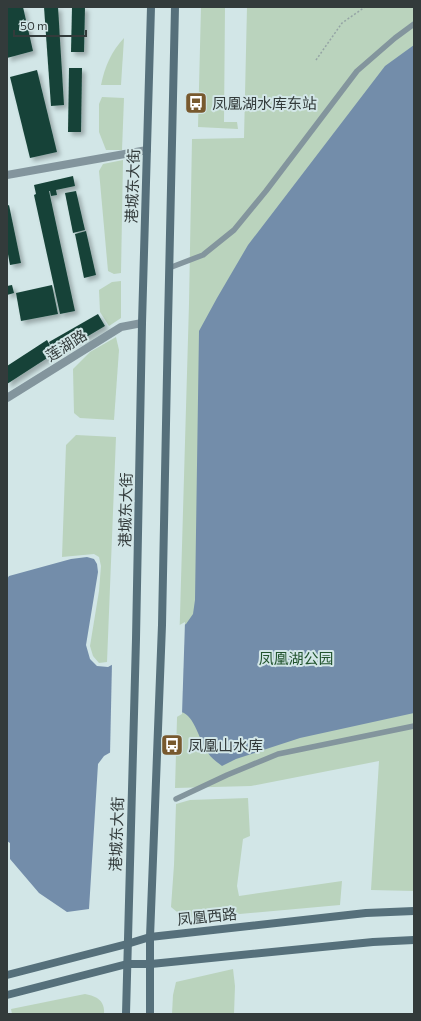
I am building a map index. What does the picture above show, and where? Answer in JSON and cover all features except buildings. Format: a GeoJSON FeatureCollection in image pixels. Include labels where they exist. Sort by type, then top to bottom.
{"type":"FeatureCollection","features":[{"type":"Feature","properties":{"kind":"main road","name":"港城东大街"},"geometry":{"type":"LineString","coordinates":[[126,1014],[151,7]]}},
{"type":"Feature","properties":{"kind":"main road"},"geometry":{"type":"LineString","coordinates":[[150,1014],[150,937],[162,625],[175,7]]}},
{"type":"Feature","properties":{"kind":"main road","name":"凤凰西路"},"geometry":{"type":"LineString","coordinates":[[7,975],[150,937],[366,913],[414,911]]}},
{"type":"Feature","properties":{"kind":"main road"},"geometry":{"type":"LineString","coordinates":[[7,995],[127,964],[151,964],[373,942],[414,940]]}},
{"type":"Feature","properties":{"kind":"street"},"geometry":{"type":"LineString","coordinates":[[7,176],[147,150]]}},
{"type":"Feature","properties":{"kind":"street","name":"莲湖路"},"geometry":{"type":"LineString","coordinates":[[7,398],[121,328],[142,323]]}},
{"type":"Feature","properties":{"kind":"lane"},"geometry":{"type":"LineString","coordinates":[[169,268],[203,255],[234,230],[266,191],[357,71],[395,38],[414,24]]}},
{"type":"Feature","properties":{"kind":"lane"},"geometry":{"type":"LineString","coordinates":[[176,799],[227,775],[278,754],[414,726]]}},
{"type":"Feature","properties":{"kind":"path"},"geometry":{"type":"LineString","coordinates":[[316,60],[342,23],[365,7]]}},
{"type":"Feature","properties":{"kind":"green space"},"geometry":{"type":"Polygon","coordinates":[[[201,7],[225,7],[224,122],[237,122],[238,129],[198,127],[201,7]]]}},
{"type":"Feature","properties":{"kind":"green space","name":"凤凰山水库"},"geometry":{"type":"Polygon","coordinates":[[[247,7],[414,7],[414,891],[371,890],[379,761],[251,786],[175,788],[189,304],[192,139],[244,138],[247,7]]]}},
{"type":"Feature","properties":{"kind":"green space"},"geometry":{"type":"Polygon","coordinates":[[[124,38],[121,85],[101,85],[109,60],[115,49],[124,38]]]}},
{"type":"Feature","properties":{"kind":"green space"},"geometry":{"type":"Polygon","coordinates":[[[102,97],[124,98],[122,150],[106,150],[99,132],[99,104],[102,97]]]}},
{"type":"Feature","properties":{"kind":"green space"},"geometry":{"type":"Polygon","coordinates":[[[123,160],[121,273],[114,274],[108,271],[99,171],[103,164],[123,160]]]}},
{"type":"Feature","properties":{"kind":"green space"},"geometry":{"type":"Polygon","coordinates":[[[121,281],[121,318],[109,326],[100,312],[99,290],[112,282],[121,281]]]}},
{"type":"Feature","properties":{"kind":"green space"},"geometry":{"type":"Polygon","coordinates":[[[116,337],[119,350],[114,420],[80,418],[74,413],[73,369],[90,352],[116,337]]]}},
{"type":"Feature","properties":{"kind":"green space"},"geometry":{"type":"Polygon","coordinates":[[[76,435],[116,437],[107,662],[99,663],[93,656],[90,646],[99,591],[101,566],[99,557],[94,554],[62,557],[66,445],[76,435]]]}},
{"type":"Feature","properties":{"kind":"green space"},"geometry":{"type":"Polygon","coordinates":[[[248,798],[250,836],[243,839],[237,886],[239,896],[342,881],[340,905],[196,918],[182,916],[171,907],[176,804],[190,800],[248,798]]]}},
{"type":"Feature","properties":{"kind":"green space"},"geometry":{"type":"Polygon","coordinates":[[[233,969],[235,986],[234,1014],[172,1014],[173,995],[176,982],[233,969]]]}},
{"type":"Feature","properties":{"kind":"green space"},"geometry":{"type":"Polygon","coordinates":[[[85,994],[93,996],[102,1002],[104,1014],[12,1014],[11,1009],[85,994]]]}},
{"type":"Feature","properties":{"kind":"water","name":"凤凰山水库"},"geometry":{"type":"Polygon","coordinates":[[[414,45],[414,713],[300,738],[236,759],[222,766],[209,755],[194,724],[186,714],[181,712],[104,756],[98,764],[89,909],[67,912],[39,893],[10,859],[10,843],[7,841],[7,579],[9,576],[71,559],[87,557],[94,559],[97,564],[98,572],[86,645],[90,659],[97,666],[108,667],[186,624],[193,614],[195,600],[199,331],[248,245],[385,66],[414,45]]]}},
{"type":"Feature","properties":{"kind":"pier"},"geometry":{"type":"Polygon","coordinates":[[[185,622],[182,714],[110,755],[112,662],[185,622]]]}},
{"type":"Feature","properties":{"kind":"place","name":"凤凰湖水库东站"},"geometry":{"type":"Point","coordinates":[196,103]}},
{"type":"Feature","properties":{"kind":"place","name":"凤凰山水库"},"geometry":{"type":"Point","coordinates":[172,745]}},
{"type":"Feature","properties":{"kind":"park label","name":"凤凰湖公园"},"geometry":{"type":"Point","coordinates":[296,658]}}]}
